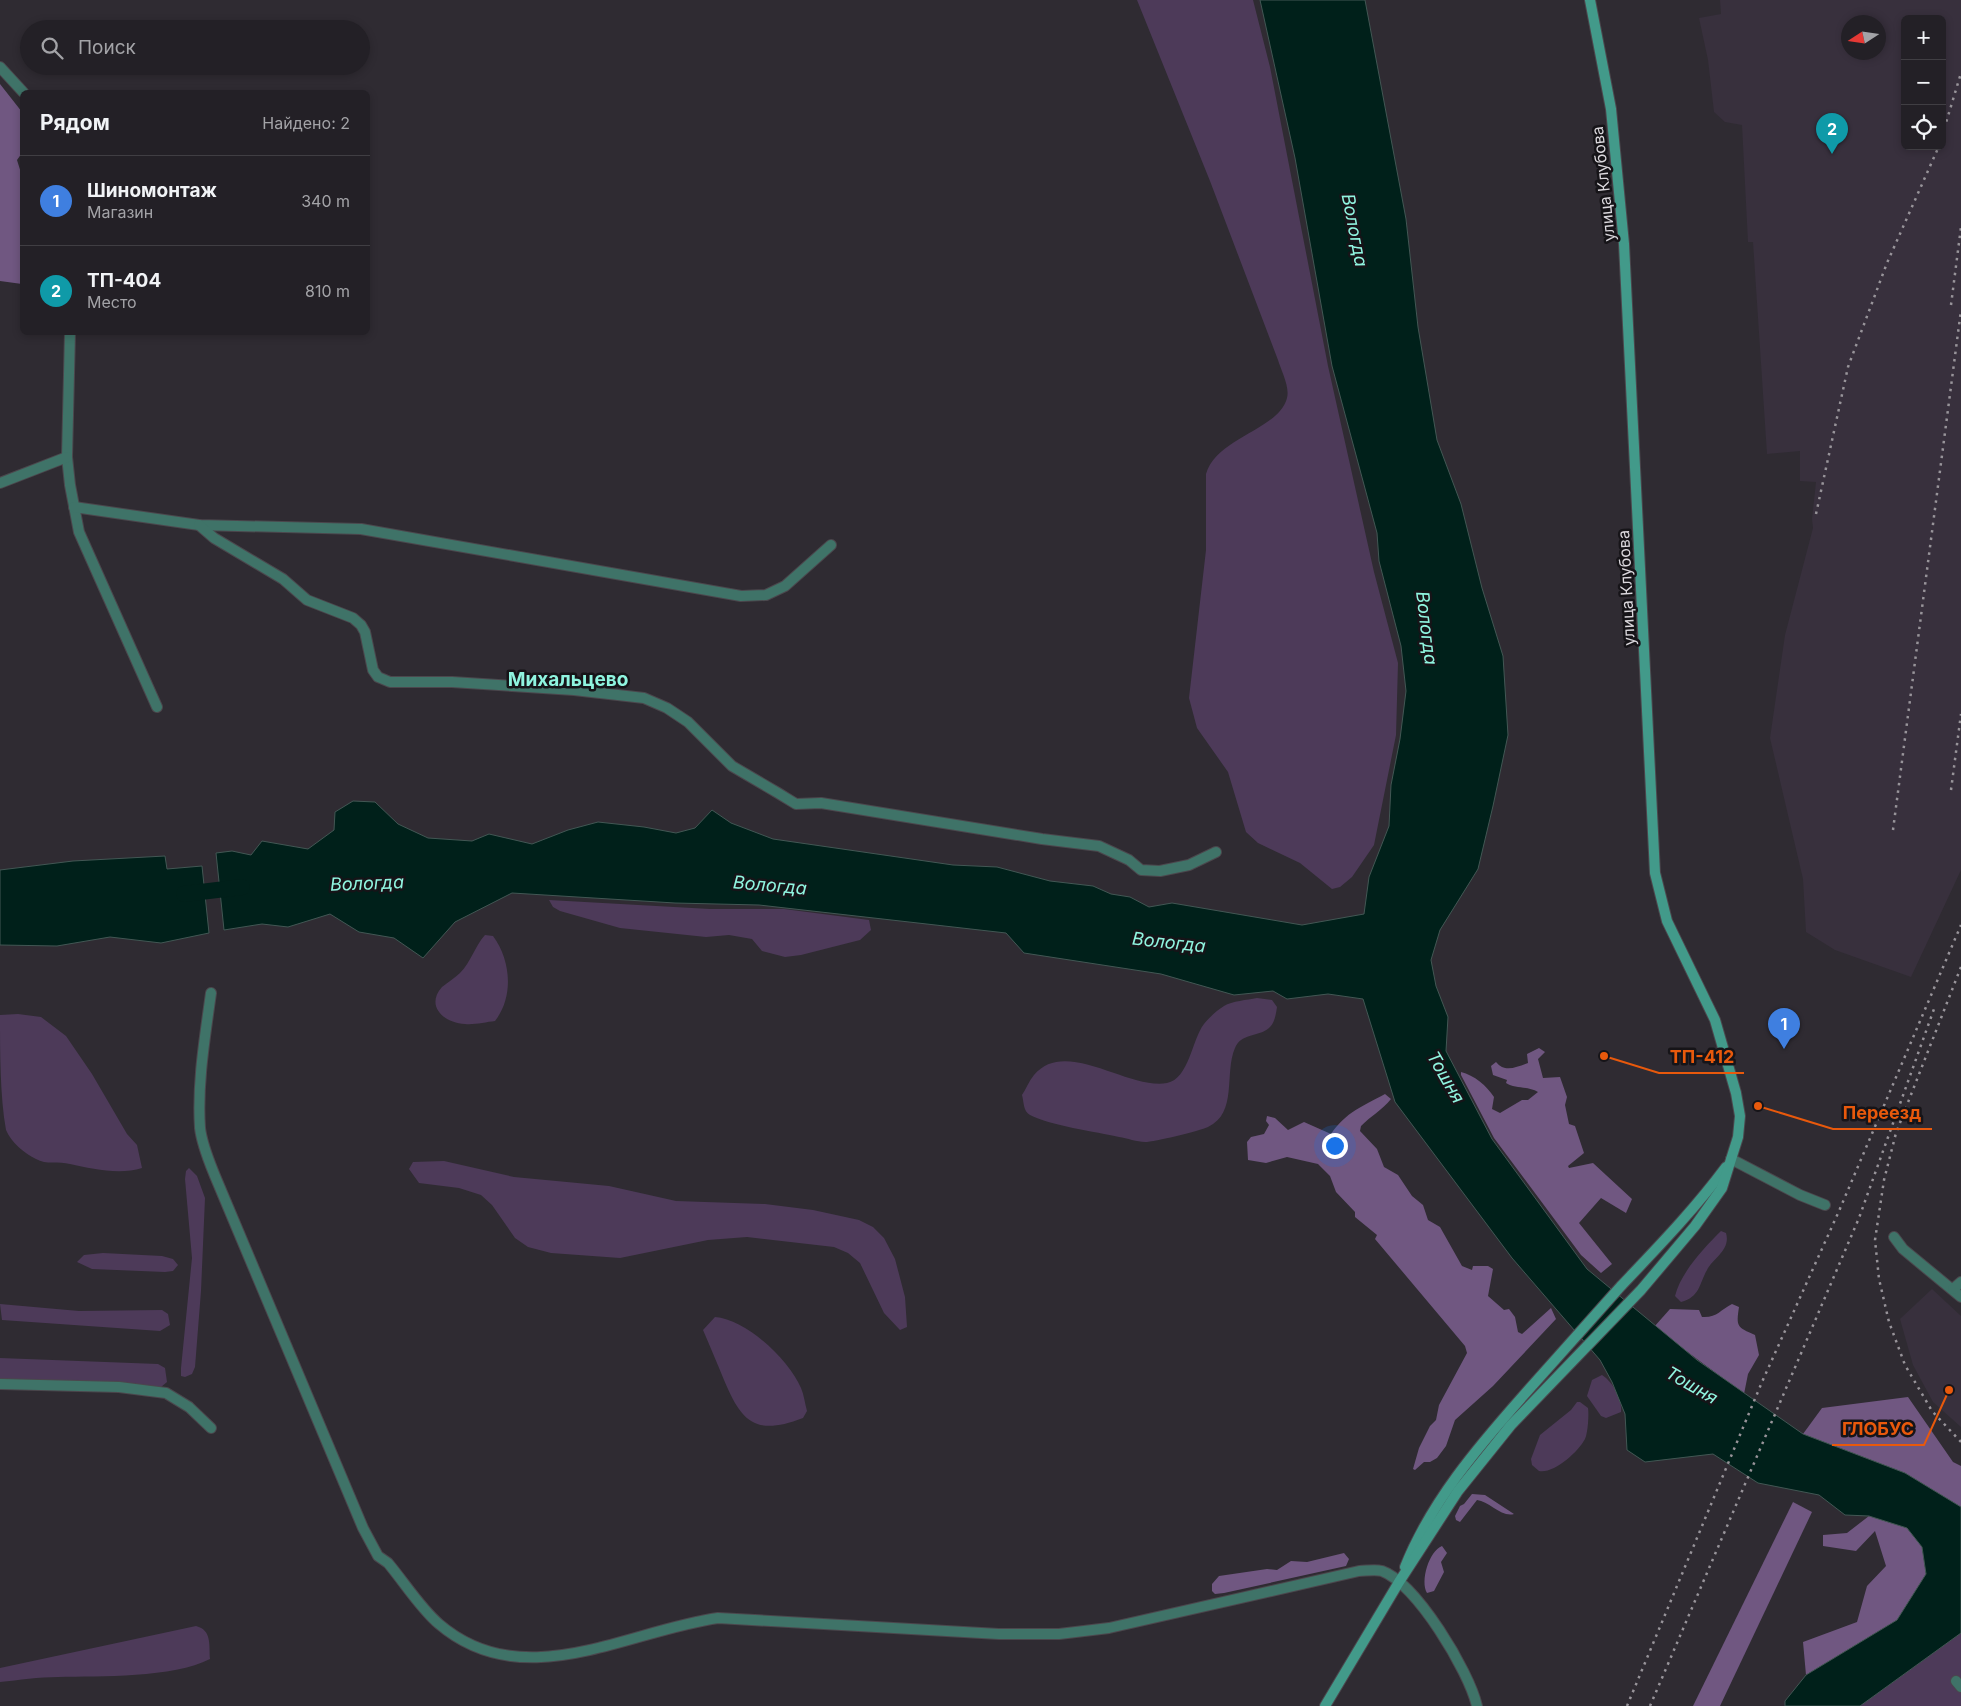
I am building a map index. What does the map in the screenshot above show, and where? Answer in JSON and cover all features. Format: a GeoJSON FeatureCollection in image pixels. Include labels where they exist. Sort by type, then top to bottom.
{"type":"FeatureCollection","features":[{"type":"Feature","properties":{"kind":"main road","name":"улица Клубова"},"geometry":{"type":"LineString","coordinates":[[1399,1582],[1458,1490],[1484,1457],[1641,1290],[1710,1206],[1722,1188],[1740,1122],[1732,1072],[1715,1020],[1667,921],[1655,873],[1624,244],[1610,109],[1590,0]]}},
{"type":"Feature","properties":{"kind":"main road"},"geometry":{"type":"LineString","coordinates":[[1325,1706],[1399,1582],[1416,1540],[1454,1480],[1557,1356],[1686,1217],[1731,1159]]}},
{"type":"Feature","properties":{"kind":"street"},"geometry":{"type":"LineString","coordinates":[[0,67],[21,90]]}},
{"type":"Feature","properties":{"kind":"street"},"geometry":{"type":"LineString","coordinates":[[70,335],[67,457],[79,532],[157,707]]}},
{"type":"Feature","properties":{"kind":"street"},"geometry":{"type":"LineString","coordinates":[[0,483],[67,457]]}},
{"type":"Feature","properties":{"kind":"street"},"geometry":{"type":"LineString","coordinates":[[74,507],[199,526],[361,528],[741,596],[766,596],[785,586],[831,545]]}},
{"type":"Feature","properties":{"kind":"street"},"geometry":{"type":"LineString","coordinates":[[199,526],[214,538],[283,578],[307,600],[357,622],[365,632],[373,670],[378,677],[390,682],[452,682],[556,689],[644,698],[667,708],[688,722],[732,766],[796,804],[821,804],[1042,839],[1099,846],[1129,860],[1141,870],[1160,872],[1190,865],[1216,852]]}},
{"type":"Feature","properties":{"kind":"street"},"geometry":{"type":"LineString","coordinates":[[211,993],[202,1055],[200,1129],[215,1176],[363,1528],[378,1556],[388,1563],[438,1623],[465,1644],[504,1655],[542,1659],[582,1652],[692,1621],[718,1618],[999,1634],[1058,1634],[1109,1628],[1359,1571],[1381,1571],[1399,1582],[1420,1602],[1468,1679],[1477,1706]]}},
{"type":"Feature","properties":{"kind":"street"},"geometry":{"type":"LineString","coordinates":[[1731,1159],[1800,1195],[1826,1205]]}},
{"type":"Feature","properties":{"kind":"street"},"geometry":{"type":"LineString","coordinates":[[1894,1237],[1903,1249],[1957,1286],[1961,1297]]}},
{"type":"Feature","properties":{"kind":"street"},"geometry":{"type":"LineString","coordinates":[[0,1384],[119,1388],[166,1393],[189,1407],[211,1428]]}},
{"type":"Feature","properties":{"kind":"shaded area"},"geometry":{"type":"Polygon","coordinates":[[[1137,0],[1253,0],[1270,67],[1328,366],[1374,572],[1398,663],[1396,735],[1374,845],[1352,877],[1340,887],[1332,889],[1300,863],[1258,843],[1246,832],[1228,772],[1197,728],[1189,698],[1206,550],[1206,474],[1212,461],[1222,451],[1273,418],[1282,409],[1288,394],[1285,379],[1210,181],[1137,0]]]}},
{"type":"Feature","properties":{"kind":"shaded area"},"geometry":{"type":"Polygon","coordinates":[[[1720,0],[1961,0],[1961,870],[1911,977],[1835,950],[1806,932],[1803,879],[1770,738],[1785,635],[1813,528],[1812,519],[1816,482],[1800,481],[1800,451],[1767,454],[1753,242],[1748,242],[1742,125],[1725,122],[1714,112],[1708,60],[1699,18],[1721,14],[1720,0]]]}},
{"type":"Feature","properties":{"kind":"shaded area"},"geometry":{"type":"Polygon","coordinates":[[[0,84],[20,109],[20,156],[17,160],[20,170],[20,284],[0,281],[0,84]]]}},
{"type":"Feature","properties":{"kind":"shaded area"},"geometry":{"type":"Polygon","coordinates":[[[549,900],[710,909],[784,909],[869,920],[871,930],[860,940],[801,955],[785,957],[762,951],[752,939],[729,935],[706,937],[620,928],[560,911],[553,907],[549,900]]]}},
{"type":"Feature","properties":{"kind":"shaded area"},"geometry":{"type":"Polygon","coordinates":[[[485,935],[493,936],[504,956],[508,979],[505,1001],[495,1021],[476,1024],[457,1023],[444,1017],[439,1012],[435,1001],[437,994],[442,987],[464,969],[485,935]]]}},
{"type":"Feature","properties":{"kind":"shaded area"},"geometry":{"type":"Polygon","coordinates":[[[1257,998],[1272,1000],[1277,1007],[1274,1021],[1265,1031],[1246,1037],[1238,1043],[1232,1058],[1227,1102],[1217,1121],[1208,1127],[1150,1142],[1142,1142],[1048,1122],[1030,1115],[1026,1111],[1022,1095],[1032,1077],[1047,1065],[1062,1061],[1098,1067],[1151,1083],[1167,1083],[1174,1080],[1185,1067],[1200,1031],[1211,1017],[1227,1004],[1257,998]]]}},
{"type":"Feature","properties":{"kind":"shaded area"},"geometry":{"type":"Polygon","coordinates":[[[18,1014],[41,1017],[66,1036],[92,1074],[127,1134],[137,1145],[142,1168],[115,1171],[66,1163],[44,1162],[27,1154],[11,1139],[6,1130],[3,1103],[0,1015],[18,1014]]]}},
{"type":"Feature","properties":{"kind":"shaded area"},"geometry":{"type":"Polygon","coordinates":[[[1539,1048],[1545,1052],[1538,1059],[1543,1078],[1560,1077],[1567,1097],[1565,1105],[1569,1124],[1575,1126],[1584,1153],[1568,1166],[1569,1168],[1593,1163],[1632,1199],[1626,1213],[1601,1198],[1579,1223],[1612,1264],[1601,1273],[1581,1255],[1494,1138],[1461,1075],[1461,1072],[1466,1073],[1484,1085],[1494,1097],[1492,1109],[1500,1113],[1522,1100],[1528,1100],[1538,1092],[1506,1083],[1507,1080],[1493,1075],[1491,1066],[1496,1062],[1503,1067],[1511,1068],[1528,1063],[1527,1054],[1539,1048]]]}},
{"type":"Feature","properties":{"kind":"shaded area"},"geometry":{"type":"Polygon","coordinates":[[[1385,1094],[1391,1099],[1361,1126],[1360,1131],[1377,1149],[1384,1167],[1398,1175],[1412,1196],[1423,1205],[1428,1220],[1440,1227],[1462,1266],[1472,1270],[1473,1266],[1488,1266],[1493,1269],[1488,1296],[1504,1310],[1509,1309],[1515,1317],[1518,1332],[1522,1334],[1551,1308],[1556,1319],[1493,1386],[1455,1420],[1446,1446],[1437,1458],[1430,1462],[1424,1462],[1415,1470],[1413,1469],[1419,1448],[1430,1426],[1436,1420],[1439,1405],[1467,1353],[1465,1346],[1375,1239],[1377,1235],[1355,1217],[1355,1212],[1336,1192],[1330,1176],[1318,1164],[1287,1157],[1266,1163],[1248,1160],[1247,1142],[1251,1137],[1264,1134],[1269,1125],[1266,1121],[1267,1116],[1275,1118],[1288,1130],[1304,1122],[1331,1134],[1349,1115],[1385,1094]]]}},
{"type":"Feature","properties":{"kind":"shaded area"},"geometry":{"type":"Polygon","coordinates":[[[444,1161],[514,1177],[609,1186],[676,1201],[765,1204],[813,1210],[859,1220],[873,1227],[884,1238],[895,1259],[905,1297],[907,1327],[900,1330],[884,1313],[860,1263],[848,1253],[834,1247],[747,1237],[708,1240],[620,1258],[551,1253],[528,1247],[515,1238],[492,1205],[481,1195],[459,1188],[419,1183],[409,1169],[413,1162],[444,1161]]]}},
{"type":"Feature","properties":{"kind":"shaded area"},"geometry":{"type":"Polygon","coordinates":[[[189,1168],[197,1176],[205,1198],[201,1291],[195,1367],[192,1374],[185,1377],[181,1376],[181,1368],[192,1258],[185,1179],[186,1171],[189,1168]]]}},
{"type":"Feature","properties":{"kind":"shaded area"},"geometry":{"type":"Polygon","coordinates":[[[1721,1231],[1726,1233],[1727,1239],[1724,1249],[1704,1275],[1692,1297],[1681,1302],[1675,1296],[1682,1278],[1721,1231]]]}},
{"type":"Feature","properties":{"kind":"shaded area"},"geometry":{"type":"Polygon","coordinates":[[[103,1253],[162,1256],[173,1259],[178,1265],[173,1271],[165,1272],[92,1269],[77,1262],[84,1255],[103,1253]]]}},
{"type":"Feature","properties":{"kind":"shaded area"},"geometry":{"type":"Polygon","coordinates":[[[1932,1289],[1961,1316],[1961,1427],[1933,1402],[1913,1365],[1900,1319],[1932,1289]]]}},
{"type":"Feature","properties":{"kind":"shaded area"},"geometry":{"type":"Polygon","coordinates":[[[0,1304],[79,1311],[162,1310],[168,1314],[170,1325],[160,1331],[2,1320],[0,1304]]]}},
{"type":"Feature","properties":{"kind":"shaded area"},"geometry":{"type":"Polygon","coordinates":[[[1732,1304],[1739,1307],[1738,1323],[1741,1328],[1755,1335],[1759,1355],[1748,1374],[1744,1394],[1654,1327],[1670,1309],[1699,1310],[1702,1317],[1707,1317],[1715,1315],[1732,1304]]]}},
{"type":"Feature","properties":{"kind":"shaded area"},"geometry":{"type":"Polygon","coordinates":[[[715,1317],[727,1319],[753,1333],[787,1365],[803,1394],[807,1411],[803,1418],[773,1426],[762,1425],[753,1422],[737,1407],[703,1330],[715,1317]]]}},
{"type":"Feature","properties":{"kind":"shaded area"},"geometry":{"type":"Polygon","coordinates":[[[0,1358],[158,1364],[165,1368],[167,1382],[161,1387],[0,1379],[0,1358]]]}},
{"type":"Feature","properties":{"kind":"shaded area"},"geometry":{"type":"Polygon","coordinates":[[[1602,1375],[1613,1386],[1621,1407],[1621,1412],[1606,1418],[1601,1416],[1587,1396],[1592,1380],[1602,1375]]]}},
{"type":"Feature","properties":{"kind":"shaded area"},"geometry":{"type":"Polygon","coordinates":[[[1908,1397],[1953,1462],[1961,1466],[1961,1507],[1905,1473],[1803,1434],[1822,1408],[1908,1397]]]}},
{"type":"Feature","properties":{"kind":"shaded area"},"geometry":{"type":"Polygon","coordinates":[[[1577,1402],[1588,1408],[1585,1439],[1577,1450],[1558,1466],[1545,1471],[1539,1471],[1532,1465],[1531,1459],[1540,1435],[1571,1410],[1577,1402]]]}},
{"type":"Feature","properties":{"kind":"shaded area"},"geometry":{"type":"Polygon","coordinates":[[[1472,1494],[1485,1495],[1514,1514],[1505,1514],[1477,1500],[1460,1522],[1456,1520],[1455,1516],[1460,1506],[1472,1494]]]}},
{"type":"Feature","properties":{"kind":"shaded area"},"geometry":{"type":"Polygon","coordinates":[[[1793,1502],[1812,1512],[1720,1706],[1693,1706],[1793,1502]]]}},
{"type":"Feature","properties":{"kind":"shaded area"},"geometry":{"type":"Polygon","coordinates":[[[1869,1516],[1907,1528],[1922,1547],[1926,1574],[1897,1620],[1806,1675],[1803,1642],[1857,1622],[1867,1586],[1886,1566],[1875,1531],[1856,1551],[1823,1546],[1823,1535],[1847,1533],[1869,1516]]]}},
{"type":"Feature","properties":{"kind":"shaded area"},"geometry":{"type":"Polygon","coordinates":[[[1442,1546],[1447,1553],[1441,1562],[1444,1572],[1434,1591],[1427,1593],[1425,1574],[1427,1567],[1433,1554],[1442,1546]]]}},
{"type":"Feature","properties":{"kind":"shaded area"},"geometry":{"type":"Polygon","coordinates":[[[1344,1553],[1349,1559],[1346,1566],[1224,1593],[1215,1594],[1212,1591],[1212,1584],[1219,1576],[1267,1569],[1277,1570],[1291,1561],[1307,1562],[1344,1553]]]}},
{"type":"Feature","properties":{"kind":"shaded area"},"geometry":{"type":"Polygon","coordinates":[[[196,1626],[205,1631],[209,1639],[210,1659],[195,1665],[177,1670],[136,1675],[44,1678],[0,1682],[0,1668],[196,1626]]]}},
{"type":"Feature","properties":{"kind":"shaded area"},"geometry":{"type":"Polygon","coordinates":[[[1961,1633],[1961,1706],[1860,1706],[1961,1633]]]}},
{"type":"Feature","properties":{"kind":"water","name":"Тошня"},"geometry":{"type":"Polygon","coordinates":[[[1260,0],[1365,0],[1406,219],[1418,327],[1437,440],[1461,504],[1482,588],[1503,656],[1508,735],[1493,806],[1478,869],[1440,930],[1431,960],[1436,986],[1448,1017],[1446,1051],[1492,1139],[1587,1269],[1697,1360],[1803,1434],[1905,1473],[1961,1507],[1961,1633],[1860,1706],[1785,1706],[1785,1701],[1806,1675],[1897,1620],[1926,1574],[1922,1547],[1907,1528],[1869,1516],[1845,1515],[1819,1495],[1758,1483],[1713,1454],[1645,1462],[1627,1450],[1625,1414],[1612,1382],[1600,1360],[1512,1258],[1395,1102],[1363,999],[1328,994],[1287,999],[1273,991],[1234,995],[1161,974],[1024,953],[1006,933],[759,905],[675,903],[512,893],[455,922],[423,958],[394,938],[359,932],[330,914],[288,927],[262,924],[224,930],[216,853],[232,851],[251,855],[262,841],[308,849],[334,830],[335,812],[353,801],[375,802],[398,824],[428,838],[472,841],[489,834],[532,844],[568,830],[598,822],[676,833],[695,828],[712,810],[731,823],[773,839],[953,865],[997,867],[1050,881],[1093,886],[1111,894],[1130,897],[1149,907],[1172,903],[1302,925],[1364,914],[1369,877],[1389,826],[1391,785],[1400,739],[1406,691],[1401,646],[1379,561],[1377,533],[1332,366],[1295,158],[1260,0]]]}},
{"type":"Feature","properties":{"kind":"water"},"geometry":{"type":"Polygon","coordinates":[[[165,856],[167,869],[202,866],[209,933],[161,943],[110,937],[57,946],[0,945],[0,870],[73,861],[165,856]]]}},
{"type":"Feature","properties":{"kind":"waterway","name":"Вологда"},"geometry":{"type":"LineString","coordinates":[[184,894],[242,887]]}},
{"type":"Feature","properties":{"kind":"railway"},"geometry":{"type":"LineString","coordinates":[[1946,123],[1961,73]]}},
{"type":"Feature","properties":{"kind":"railway"},"geometry":{"type":"LineString","coordinates":[[1816,514],[1848,367],[1887,263],[1937,150]]}},
{"type":"Feature","properties":{"kind":"railway"},"geometry":{"type":"LineString","coordinates":[[1951,305],[1961,227]]}},
{"type":"Feature","properties":{"kind":"railway"},"geometry":{"type":"LineString","coordinates":[[1893,830],[1961,310]]}},
{"type":"Feature","properties":{"kind":"railway"},"geometry":{"type":"LineString","coordinates":[[1951,790],[1961,714]]}},
{"type":"Feature","properties":{"kind":"railway"},"geometry":{"type":"LineString","coordinates":[[1627,1706],[1762,1382],[1839,1211],[1961,925]]}},
{"type":"Feature","properties":{"kind":"railway"},"geometry":{"type":"LineString","coordinates":[[1961,967],[1896,1133],[1884,1180],[1875,1240],[1879,1279],[1889,1322],[1905,1365],[1932,1411],[1961,1442]]}},
{"type":"Feature","properties":{"kind":"railway"},"geometry":{"type":"LineString","coordinates":[[1650,1706],[1859,1218],[1934,1009]]}},
{"type":"Feature","properties":{"kind":"place","name":"ТП-404"},"geometry":{"type":"Point","coordinates":[1832,154]}},
{"type":"Feature","properties":{"kind":"place","name":"Шиномонтаж"},"geometry":{"type":"Point","coordinates":[1784,1049]}},
{"type":"Feature","properties":{"kind":"place","name":"ТП-412"},"geometry":{"type":"Point","coordinates":[1604,1056]}},
{"type":"Feature","properties":{"kind":"place","name":"Переезд"},"geometry":{"type":"Point","coordinates":[1758,1106]}},
{"type":"Feature","properties":{"kind":"place","name":"ГЛОБУС"},"geometry":{"type":"Point","coordinates":[1949,1390]}},
{"type":"Feature","properties":{"kind":"district","name":"Михальцево"},"geometry":{"type":"Point","coordinates":[568,679]}}]}
